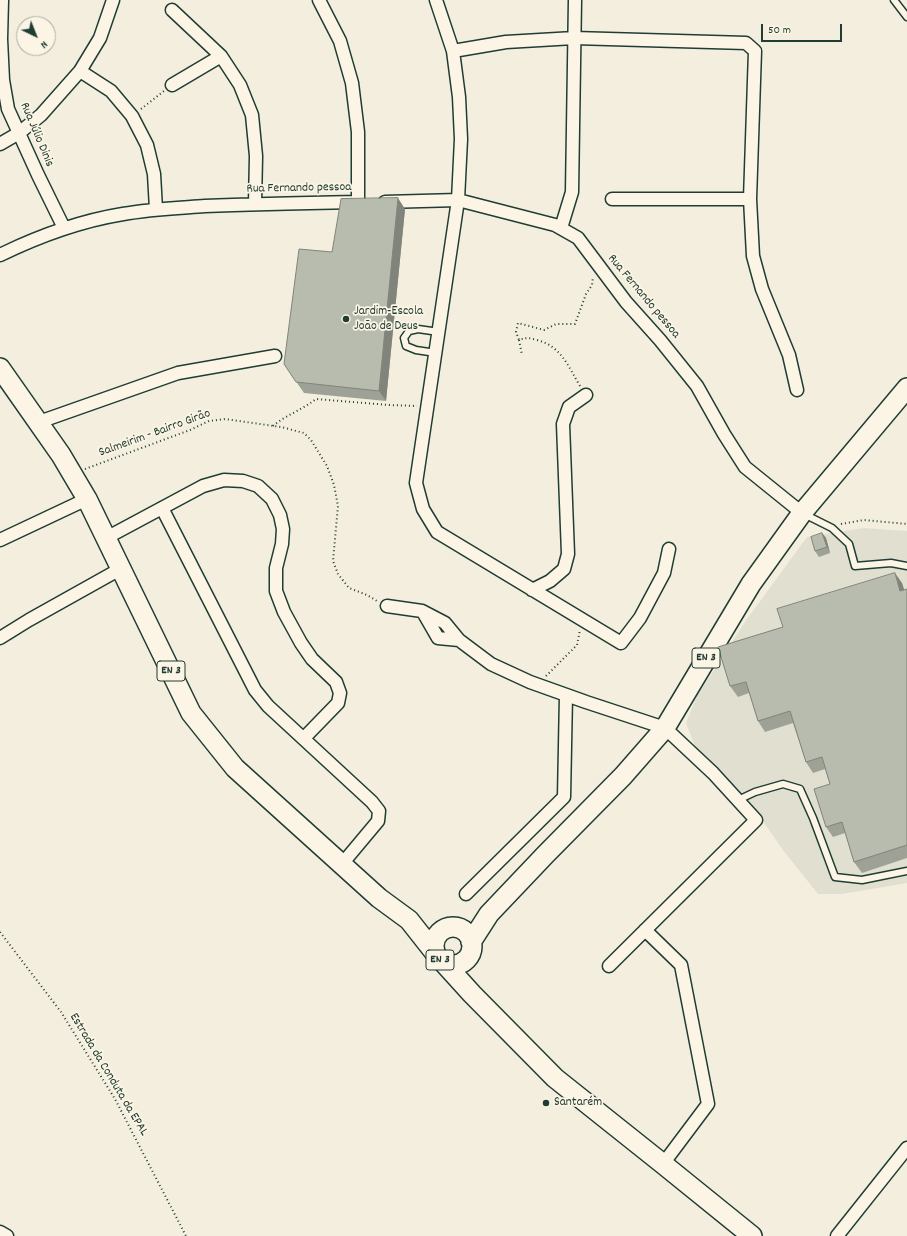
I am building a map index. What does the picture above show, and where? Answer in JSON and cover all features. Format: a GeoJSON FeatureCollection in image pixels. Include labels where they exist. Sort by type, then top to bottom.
{"type":"FeatureCollection","features":[{"type":"Feature","properties":{"kind":"main road","name":"EN 3"},"geometry":{"type":"LineString","coordinates":[[0,368],[61,455],[87,499],[122,568],[191,713],[235,768],[379,898],[409,920],[472,994],[555,1078],[752,1236]]}},
{"type":"Feature","properties":{"kind":"main road","name":"EN 3"},"geometry":{"type":"LineString","coordinates":[[489,914],[449,929],[438,935],[434,947],[439,957],[453,965],[464,962],[489,914],[623,776],[665,728],[751,584],[802,513],[907,388]]}},
{"type":"Feature","properties":{"kind":"main road","name":"EN 3"},"geometry":{"type":"LineString","coordinates":[[409,920],[449,929],[462,930],[466,933],[470,950],[472,994]]}},
{"type":"Feature","properties":{"kind":"street","name":"Rua Júlio Dinis"},"geometry":{"type":"LineString","coordinates":[[2,0],[0,39],[3,80],[8,109],[64,228]]}},
{"type":"Feature","properties":{"kind":"street"},"geometry":{"type":"LineString","coordinates":[[0,144],[19,133],[41,115],[80,71],[100,38],[113,0]]}},
{"type":"Feature","properties":{"kind":"street"},"geometry":{"type":"LineString","coordinates":[[319,0],[340,41],[352,82],[358,132],[358,202]]}},
{"type":"Feature","properties":{"kind":"street"},"geometry":{"type":"LineString","coordinates":[[436,0],[452,51],[459,97],[461,139],[458,200],[416,483],[423,509],[437,532],[621,643],[640,618],[664,573],[669,549]]}},
{"type":"Feature","properties":{"kind":"street"},"geometry":{"type":"LineString","coordinates":[[561,228],[572,192],[575,0]]}},
{"type":"Feature","properties":{"kind":"street"},"geometry":{"type":"LineString","coordinates":[[172,10],[221,56],[240,85],[252,114],[256,156],[255,204]]}},
{"type":"Feature","properties":{"kind":"street"},"geometry":{"type":"LineString","coordinates":[[452,51],[506,42],[574,38],[746,43],[755,51],[750,199],[753,256],[762,289],[789,354],[797,390]]}},
{"type":"Feature","properties":{"kind":"street"},"geometry":{"type":"LineString","coordinates":[[172,85],[221,56]]}},
{"type":"Feature","properties":{"kind":"street"},"geometry":{"type":"LineString","coordinates":[[80,71],[111,91],[132,116],[147,145],[154,174],[156,209]]}},
{"type":"Feature","properties":{"kind":"street"},"geometry":{"type":"LineString","coordinates":[[612,200],[750,199]]}},
{"type":"Feature","properties":{"kind":"street","name":"Rua Fernando pessoa"},"geometry":{"type":"LineString","coordinates":[[0,255],[31,240],[64,228],[122,214],[156,209],[255,204],[458,200],[555,225],[578,238],[626,302],[660,340],[697,386],[724,434],[745,467],[802,513]]}},
{"type":"Feature","properties":{"kind":"street"},"geometry":{"type":"LineString","coordinates":[[39,422],[178,373],[275,356]]}},
{"type":"Feature","properties":{"kind":"street"},"geometry":{"type":"LineString","coordinates":[[532,590],[550,581],[564,569],[568,554],[564,424],[569,407],[586,395]]}},
{"type":"Feature","properties":{"kind":"street"},"geometry":{"type":"LineString","coordinates":[[106,538],[203,486],[224,480],[243,481],[258,486],[272,499],[280,515],[283,529],[282,544],[276,568],[276,591],[284,612],[301,643],[312,659],[336,682],[340,693],[338,703],[304,738]]}},
{"type":"Feature","properties":{"kind":"street"},"geometry":{"type":"LineString","coordinates":[[0,540],[87,499]]}},
{"type":"Feature","properties":{"kind":"street"},"geometry":{"type":"LineString","coordinates":[[162,508],[255,690],[268,706],[372,802],[378,812],[378,821],[342,864]]}},
{"type":"Feature","properties":{"kind":"street"},"geometry":{"type":"LineString","coordinates":[[0,638],[122,568]]}},
{"type":"Feature","properties":{"kind":"street"},"geometry":{"type":"LineString","coordinates":[[387,606],[422,611],[445,623],[459,640],[491,664],[540,686],[665,728],[713,773],[756,820],[609,966]]}},
{"type":"Feature","properties":{"kind":"street"},"geometry":{"type":"LineString","coordinates":[[466,894],[564,797],[566,695]]}},
{"type":"Feature","properties":{"kind":"street"},"geometry":{"type":"LineString","coordinates":[[645,930],[681,965],[708,1104],[663,1164]]}},
{"type":"Feature","properties":{"kind":"street"},"geometry":{"type":"LineString","coordinates":[[837,1236],[907,1148]]}},
{"type":"Feature","properties":{"kind":"street"},"geometry":{"type":"LineString","coordinates":[[0,1232],[8,1236]]}},
{"type":"Feature","properties":{"kind":"lane"},"geometry":{"type":"LineString","coordinates":[[894,0],[907,17]]}},
{"type":"Feature","properties":{"kind":"lane"},"geometry":{"type":"LineString","coordinates":[[436,353],[416,350],[406,346],[404,338],[409,331],[418,329],[439,332]]}},
{"type":"Feature","properties":{"kind":"lane"},"geometry":{"type":"LineString","coordinates":[[802,513],[832,528],[849,544],[855,566],[891,563],[907,566]]}},
{"type":"Feature","properties":{"kind":"lane"},"geometry":{"type":"LineString","coordinates":[[738,800],[754,792],[783,784],[800,789],[813,818],[835,877],[862,880],[907,871]]}},
{"type":"Feature","properties":{"kind":"path"},"geometry":{"type":"LineString","coordinates":[[132,116],[172,85]]}},
{"type":"Feature","properties":{"kind":"path"},"geometry":{"type":"LineString","coordinates":[[522,355],[516,332],[518,323],[544,330],[556,324],[575,324],[586,294],[592,284],[596,262]]}},
{"type":"Feature","properties":{"kind":"path"},"geometry":{"type":"LineString","coordinates":[[519,340],[525,337],[545,342],[555,348],[586,395]]}},
{"type":"Feature","properties":{"kind":"path"},"geometry":{"type":"LineString","coordinates":[[273,426],[286,416],[316,399],[389,405],[428,406]]}},
{"type":"Feature","properties":{"kind":"path","name":"Salmeirim - Bairro Girão"},"geometry":{"type":"LineString","coordinates":[[73,474],[190,430],[209,421],[225,418],[304,433],[311,440],[327,466],[334,485],[338,506],[333,561],[338,574],[349,588],[367,595],[387,606]]}},
{"type":"Feature","properties":{"kind":"path"},"geometry":{"type":"LineString","coordinates":[[839,524],[864,520],[907,524]]}},
{"type":"Feature","properties":{"kind":"path"},"geometry":{"type":"LineString","coordinates":[[540,686],[547,674],[577,645],[581,619]]}},
{"type":"Feature","properties":{"kind":"path","name":"Estrada da Conduta da EPAL"},"geometry":{"type":"LineString","coordinates":[[0,932],[61,1012],[115,1099],[186,1236]]}},
{"type":"Feature","properties":{"kind":"shaded area"},"geometry":{"type":"Polygon","coordinates":[[[864,528],[907,531],[907,883],[842,894],[818,894],[783,850],[751,804],[695,746],[686,723],[697,696],[747,619],[807,537],[864,528]]]}},
{"type":"Feature","properties":{"kind":"building","name":"Jardim-Escola João de Deus"},"geometry":{"type":"Polygon","coordinates":[[[398,198],[379,391],[296,382],[284,364],[299,249],[332,252],[341,199],[398,198]]]}},
{"type":"Feature","properties":{"kind":"building"},"geometry":{"type":"Polygon","coordinates":[[[822,533],[827,547],[815,551],[811,537],[822,533]]]}},
{"type":"Feature","properties":{"kind":"building"},"geometry":{"type":"Polygon","coordinates":[[[895,573],[900,591],[907,589],[907,845],[854,862],[842,822],[826,827],[814,789],[830,784],[822,757],[806,762],[790,711],[758,721],[746,682],[730,686],[718,647],[783,627],[777,609],[895,573]]]}},
{"type":"Feature","properties":{"kind":"place","name":"Jardim-Escola João de Deus"},"geometry":{"type":"Point","coordinates":[346,319]}},
{"type":"Feature","properties":{"kind":"place","name":"Santarém"},"geometry":{"type":"Point","coordinates":[546,1103]}}]}
